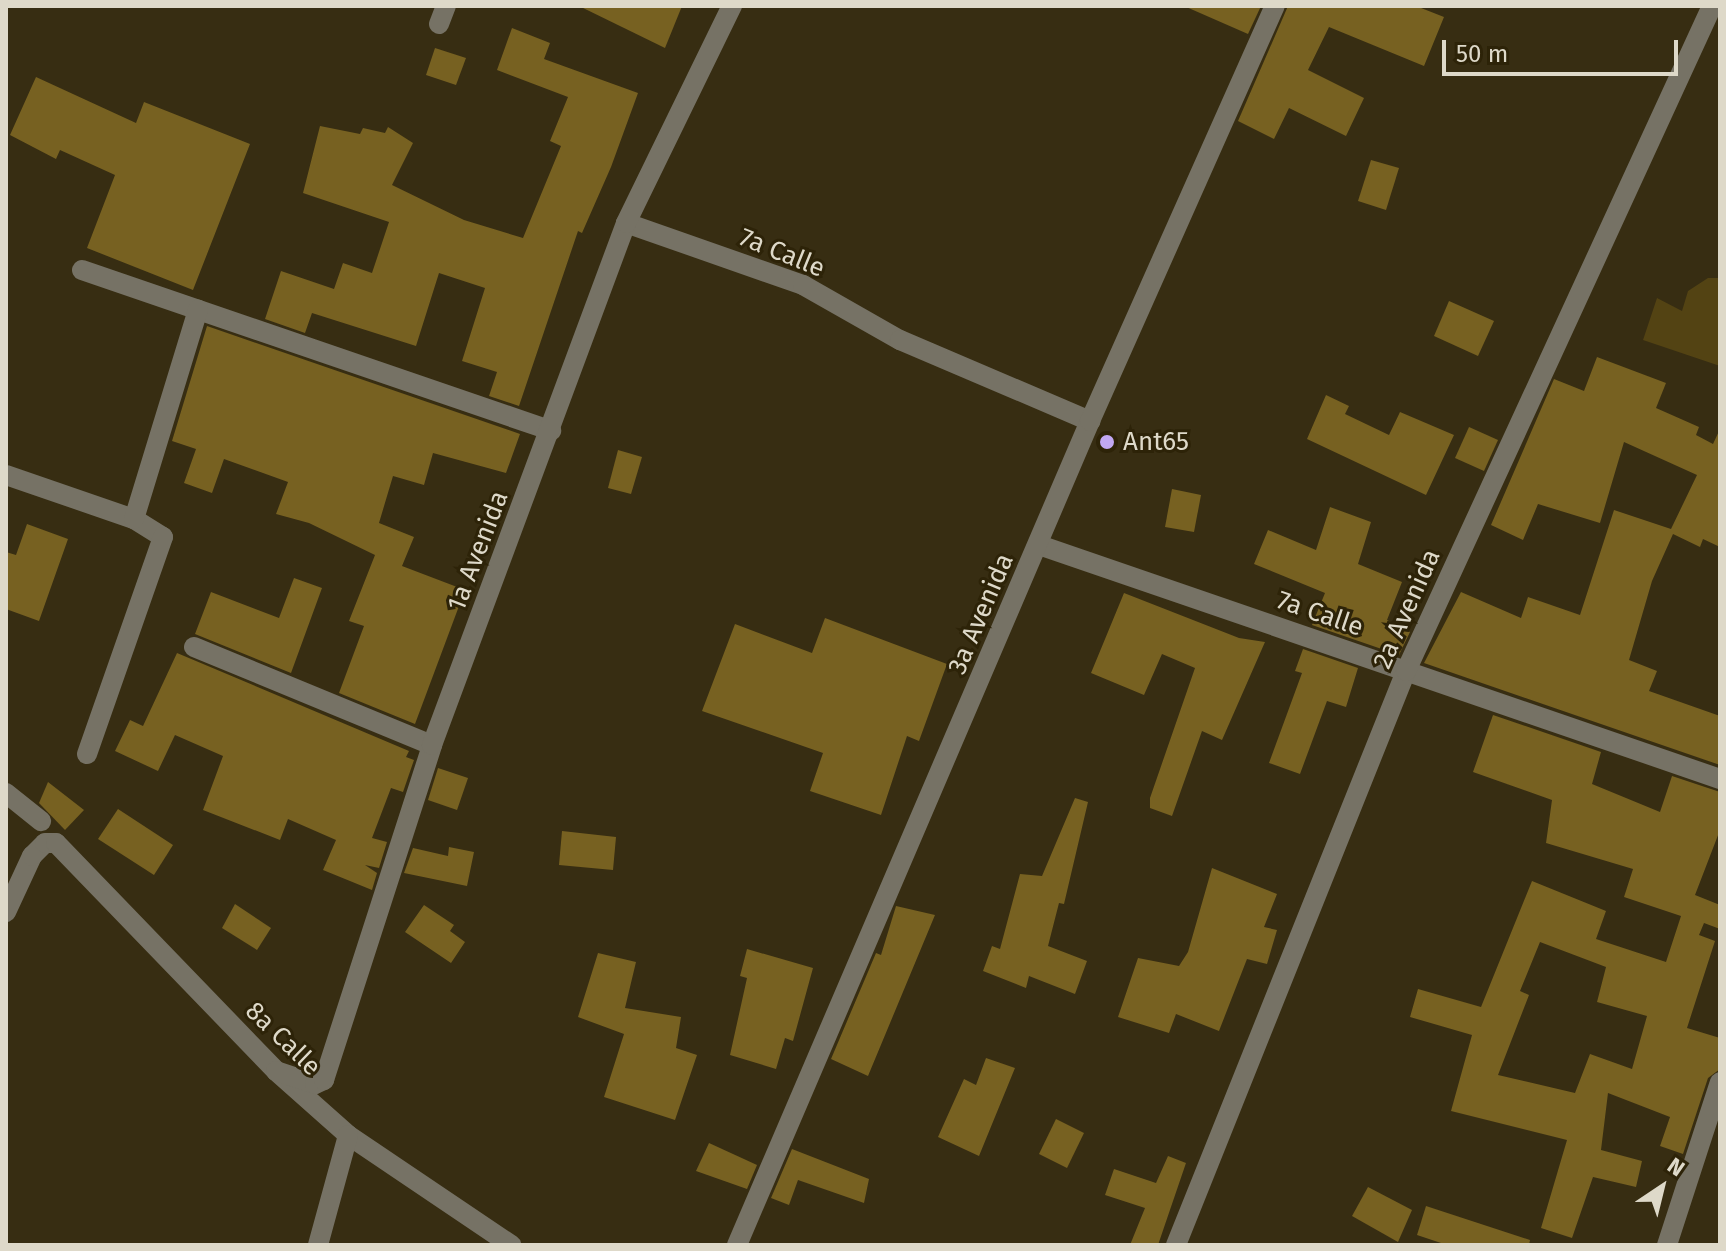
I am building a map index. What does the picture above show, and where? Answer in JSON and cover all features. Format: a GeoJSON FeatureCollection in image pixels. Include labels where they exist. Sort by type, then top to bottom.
{"type":"FeatureCollection","features":[{"type":"Feature","properties":{"kind":"street","name":"1a Avenida"},"geometry":{"type":"LineString","coordinates":[[276,1071],[315,1084],[324,1080],[432,745],[626,223],[732,6]]}},
{"type":"Feature","properties":{"kind":"street","name":"3a Avenida"},"geometry":{"type":"LineString","coordinates":[[737,1245],[1090,421],[1275,6]]}},
{"type":"Feature","properties":{"kind":"street","name":"2a Avenida"},"geometry":{"type":"LineString","coordinates":[[1176,1245],[1406,671],[1712,6]]}},
{"type":"Feature","properties":{"kind":"street","name":"7a Calle"},"geometry":{"type":"LineString","coordinates":[[626,223],[803,285],[900,340],[1090,421]]}},
{"type":"Feature","properties":{"kind":"street"},"geometry":{"type":"LineString","coordinates":[[82,270],[551,431]]}},
{"type":"Feature","properties":{"kind":"street"},"geometry":{"type":"LineString","coordinates":[[134,519],[198,310]]}},
{"type":"Feature","properties":{"kind":"street"},"geometry":{"type":"LineString","coordinates":[[6,475],[134,519],[163,537],[87,754]]}},
{"type":"Feature","properties":{"kind":"street","name":"7a Calle"},"geometry":{"type":"LineString","coordinates":[[1039,545],[1720,779]]}},
{"type":"Feature","properties":{"kind":"street"},"geometry":{"type":"LineString","coordinates":[[194,647],[432,745]]}},
{"type":"Feature","properties":{"kind":"street"},"geometry":{"type":"LineString","coordinates":[[6,793],[41,821]]}},
{"type":"Feature","properties":{"kind":"street","name":"8a Calle"},"geometry":{"type":"LineString","coordinates":[[6,912],[32,856],[45,843],[56,843],[276,1071],[348,1135],[511,1245]]}},
{"type":"Feature","properties":{"kind":"street"},"geometry":{"type":"LineString","coordinates":[[1667,1245],[1720,1082]]}},
{"type":"Feature","properties":{"kind":"street"},"geometry":{"type":"LineString","coordinates":[[318,1245],[348,1135]]}},
{"type":"Feature","properties":{"kind":"shaded area"},"geometry":{"type":"Polygon","coordinates":[[[1708,278],[1720,278],[1720,366],[1643,340],[1657,298],[1682,311],[1688,291],[1708,278]]]}},
{"type":"Feature","properties":{"kind":"building"},"geometry":{"type":"Polygon","coordinates":[[[579,6],[682,6],[665,48],[579,6]]]}},
{"type":"Feature","properties":{"kind":"building"},"geometry":{"type":"Polygon","coordinates":[[[1184,6],[1261,6],[1248,34],[1184,6]]]}},
{"type":"Feature","properties":{"kind":"building"},"geometry":{"type":"Polygon","coordinates":[[[1288,6],[1416,6],[1444,17],[1424,66],[1329,27],[1308,70],[1364,98],[1346,136],[1289,108],[1274,139],[1238,121],[1288,6]]]}},
{"type":"Feature","properties":{"kind":"building"},"geometry":{"type":"Polygon","coordinates":[[[512,28],[550,43],[544,59],[638,93],[611,167],[582,233],[578,231],[519,406],[489,396],[497,372],[462,361],[485,288],[439,273],[416,346],[312,313],[305,333],[265,319],[281,271],[334,289],[343,263],[372,273],[389,222],[303,193],[320,126],[360,134],[363,128],[385,133],[388,127],[413,143],[392,185],[464,220],[523,238],[561,146],[550,141],[568,97],[497,70],[512,28]]]}},
{"type":"Feature","properties":{"kind":"building"},"geometry":{"type":"Polygon","coordinates":[[[435,48],[466,58],[456,85],[426,75],[435,48]]]}},
{"type":"Feature","properties":{"kind":"building"},"geometry":{"type":"Polygon","coordinates":[[[36,77],[136,123],[144,102],[250,144],[193,290],[87,248],[115,175],[60,150],[56,159],[10,135],[36,77]]]}},
{"type":"Feature","properties":{"kind":"building"},"geometry":{"type":"Polygon","coordinates":[[[1371,160],[1399,168],[1386,210],[1358,201],[1371,160]]]}},
{"type":"Feature","properties":{"kind":"building"},"geometry":{"type":"Polygon","coordinates":[[[1449,301],[1494,321],[1478,356],[1434,336],[1449,301]]]}},
{"type":"Feature","properties":{"kind":"building"},"geometry":{"type":"Polygon","coordinates":[[[207,326],[520,434],[506,473],[433,453],[424,485],[393,476],[379,523],[414,537],[402,566],[465,590],[415,724],[339,693],[364,626],[349,621],[375,555],[309,523],[276,514],[288,482],[224,459],[212,493],[184,483],[196,449],[172,441],[207,326]]]}},
{"type":"Feature","properties":{"kind":"building"},"geometry":{"type":"Polygon","coordinates":[[[1597,357],[1666,383],[1656,408],[1699,427],[1696,435],[1713,444],[1720,429],[1720,547],[1703,539],[1700,547],[1673,534],[1652,581],[1629,660],[1657,671],[1649,691],[1720,716],[1720,765],[1424,663],[1461,592],[1521,618],[1528,597],[1580,615],[1614,510],[1671,529],[1697,475],[1624,442],[1600,523],[1538,504],[1523,540],[1491,525],[1554,379],[1584,391],[1597,357]]]}},
{"type":"Feature","properties":{"kind":"building"},"geometry":{"type":"Polygon","coordinates":[[[1326,395],[1349,406],[1345,414],[1389,435],[1400,412],[1454,435],[1426,495],[1307,439],[1326,395]]]}},
{"type":"Feature","properties":{"kind":"building"},"geometry":{"type":"Polygon","coordinates":[[[1469,427],[1498,440],[1484,471],[1455,458],[1469,427]]]}},
{"type":"Feature","properties":{"kind":"building"},"geometry":{"type":"Polygon","coordinates":[[[618,450],[642,457],[631,494],[608,488],[618,450]]]}},
{"type":"Feature","properties":{"kind":"building"},"geometry":{"type":"Polygon","coordinates":[[[1172,489],[1201,495],[1194,532],[1165,527],[1172,489]]]}},
{"type":"Feature","properties":{"kind":"building"},"geometry":{"type":"Polygon","coordinates":[[[1330,507],[1371,522],[1358,564],[1402,582],[1387,620],[1410,632],[1399,655],[1312,625],[1325,593],[1254,564],[1268,530],[1316,550],[1330,507]]]}},
{"type":"Feature","properties":{"kind":"building"},"geometry":{"type":"Polygon","coordinates":[[[27,524],[68,539],[39,621],[6,609],[6,552],[16,555],[27,524]]]}},
{"type":"Feature","properties":{"kind":"building"},"geometry":{"type":"Polygon","coordinates":[[[294,578],[322,588],[291,673],[195,634],[211,592],[279,618],[294,578]]]}},
{"type":"Feature","properties":{"kind":"building"},"geometry":{"type":"Polygon","coordinates":[[[1124,593],[1239,638],[1265,642],[1222,740],[1202,731],[1172,816],[1150,808],[1150,798],[1195,668],[1162,654],[1144,695],[1091,673],[1124,593]]]}},
{"type":"Feature","properties":{"kind":"building"},"geometry":{"type":"Polygon","coordinates":[[[825,618],[947,664],[919,741],[907,736],[881,815],[810,791],[823,753],[702,711],[735,624],[812,653],[825,618]]]}},
{"type":"Feature","properties":{"kind":"building"},"geometry":{"type":"Polygon","coordinates":[[[1303,649],[1358,668],[1346,707],[1327,701],[1300,774],[1269,763],[1302,673],[1295,671],[1303,649]]]}},
{"type":"Feature","properties":{"kind":"building"},"geometry":{"type":"Polygon","coordinates":[[[177,653],[409,751],[406,757],[414,760],[403,792],[391,788],[372,838],[387,842],[379,868],[365,865],[377,873],[372,890],[323,870],[336,840],[288,819],[280,840],[203,810],[223,756],[175,735],[158,771],[115,751],[130,720],[143,726],[177,653]]]}},
{"type":"Feature","properties":{"kind":"building"},"geometry":{"type":"Polygon","coordinates":[[[1493,715],[1601,752],[1592,784],[1660,812],[1672,776],[1720,792],[1720,830],[1695,895],[1720,905],[1720,929],[1704,923],[1699,935],[1715,941],[1687,1028],[1720,1038],[1720,1069],[1708,1078],[1683,1154],[1660,1146],[1670,1117],[1608,1093],[1601,1150],[1642,1161],[1636,1187],[1593,1177],[1572,1238],[1541,1228],[1567,1140],[1451,1111],[1472,1035],[1410,1017],[1418,989],[1481,1007],[1532,881],[1606,911],[1596,939],[1666,962],[1681,916],[1624,897],[1633,869],[1546,843],[1552,800],[1473,772],[1493,715]],[[1540,942],[1520,991],[1529,995],[1498,1075],[1575,1093],[1590,1054],[1632,1069],[1647,1016],[1597,1002],[1606,967],[1540,942]]]}},
{"type":"Feature","properties":{"kind":"building"},"geometry":{"type":"Polygon","coordinates":[[[438,768],[468,778],[457,810],[428,800],[438,768]]]}},
{"type":"Feature","properties":{"kind":"building"},"geometry":{"type":"Polygon","coordinates":[[[48,782],[84,810],[65,830],[39,803],[48,782]]]}},
{"type":"Feature","properties":{"kind":"building"},"geometry":{"type":"Polygon","coordinates":[[[1075,798],[1088,802],[1064,904],[1059,903],[1048,946],[1087,961],[1075,994],[1029,976],[1026,988],[983,971],[992,946],[1000,949],[1020,874],[1042,876],[1075,798]]]}},
{"type":"Feature","properties":{"kind":"building"},"geometry":{"type":"Polygon","coordinates":[[[118,809],[173,845],[154,875],[98,839],[118,809]]]}},
{"type":"Feature","properties":{"kind":"building"},"geometry":{"type":"Polygon","coordinates":[[[562,831],[616,837],[613,870],[559,865],[562,831]]]}},
{"type":"Feature","properties":{"kind":"building"},"geometry":{"type":"Polygon","coordinates":[[[449,847],[474,852],[467,886],[404,873],[413,848],[448,856],[449,847]]]}},
{"type":"Feature","properties":{"kind":"building"},"geometry":{"type":"Polygon","coordinates":[[[1212,868],[1277,894],[1264,927],[1277,930],[1267,964],[1247,959],[1219,1031],[1176,1014],[1169,1033],[1118,1017],[1138,958],[1179,966],[1188,952],[1212,868]]]}},
{"type":"Feature","properties":{"kind":"building"},"geometry":{"type":"Polygon","coordinates":[[[235,904],[271,928],[257,950],[222,928],[235,904]]]}},
{"type":"Feature","properties":{"kind":"building"},"geometry":{"type":"Polygon","coordinates":[[[424,905],[454,925],[450,931],[465,942],[451,963],[405,932],[424,905]]]}},
{"type":"Feature","properties":{"kind":"building"},"geometry":{"type":"Polygon","coordinates":[[[896,906],[935,915],[868,1076],[831,1059],[876,953],[881,955],[896,906]]]}},
{"type":"Feature","properties":{"kind":"building"},"geometry":{"type":"Polygon","coordinates":[[[747,949],[813,968],[793,1041],[785,1038],[776,1069],[730,1055],[747,978],[740,976],[747,949]]]}},
{"type":"Feature","properties":{"kind":"building"},"geometry":{"type":"Polygon","coordinates":[[[598,953],[636,962],[625,1008],[681,1017],[676,1048],[697,1055],[675,1120],[604,1097],[624,1034],[578,1017],[598,953]]]}},
{"type":"Feature","properties":{"kind":"building"},"geometry":{"type":"Polygon","coordinates":[[[986,1058],[1015,1068],[979,1156],[938,1137],[964,1079],[976,1085],[986,1058]]]}},
{"type":"Feature","properties":{"kind":"building"},"geometry":{"type":"Polygon","coordinates":[[[1056,1119],[1084,1133],[1067,1168],[1039,1154],[1056,1119]]]}},
{"type":"Feature","properties":{"kind":"building"},"geometry":{"type":"Polygon","coordinates":[[[709,1143],[757,1165],[747,1189],[696,1171],[709,1143]]]}},
{"type":"Feature","properties":{"kind":"building"},"geometry":{"type":"Polygon","coordinates":[[[792,1149],[869,1179],[864,1203],[798,1180],[789,1205],[771,1198],[792,1149]]]}},
{"type":"Feature","properties":{"kind":"building"},"geometry":{"type":"Polygon","coordinates":[[[1168,1156],[1186,1163],[1158,1245],[1130,1245],[1145,1208],[1105,1195],[1114,1169],[1156,1183],[1168,1156]]]}},
{"type":"Feature","properties":{"kind":"building"},"geometry":{"type":"Polygon","coordinates":[[[1368,1187],[1412,1210],[1398,1242],[1352,1216],[1368,1187]]]}},
{"type":"Feature","properties":{"kind":"building"},"geometry":{"type":"Polygon","coordinates":[[[1426,1206],[1530,1240],[1529,1245],[1447,1245],[1417,1235],[1426,1206]]]}},
{"type":"Feature","properties":{"kind":"place","name":"Ant65"},"geometry":{"type":"Point","coordinates":[1107,442]}}]}
